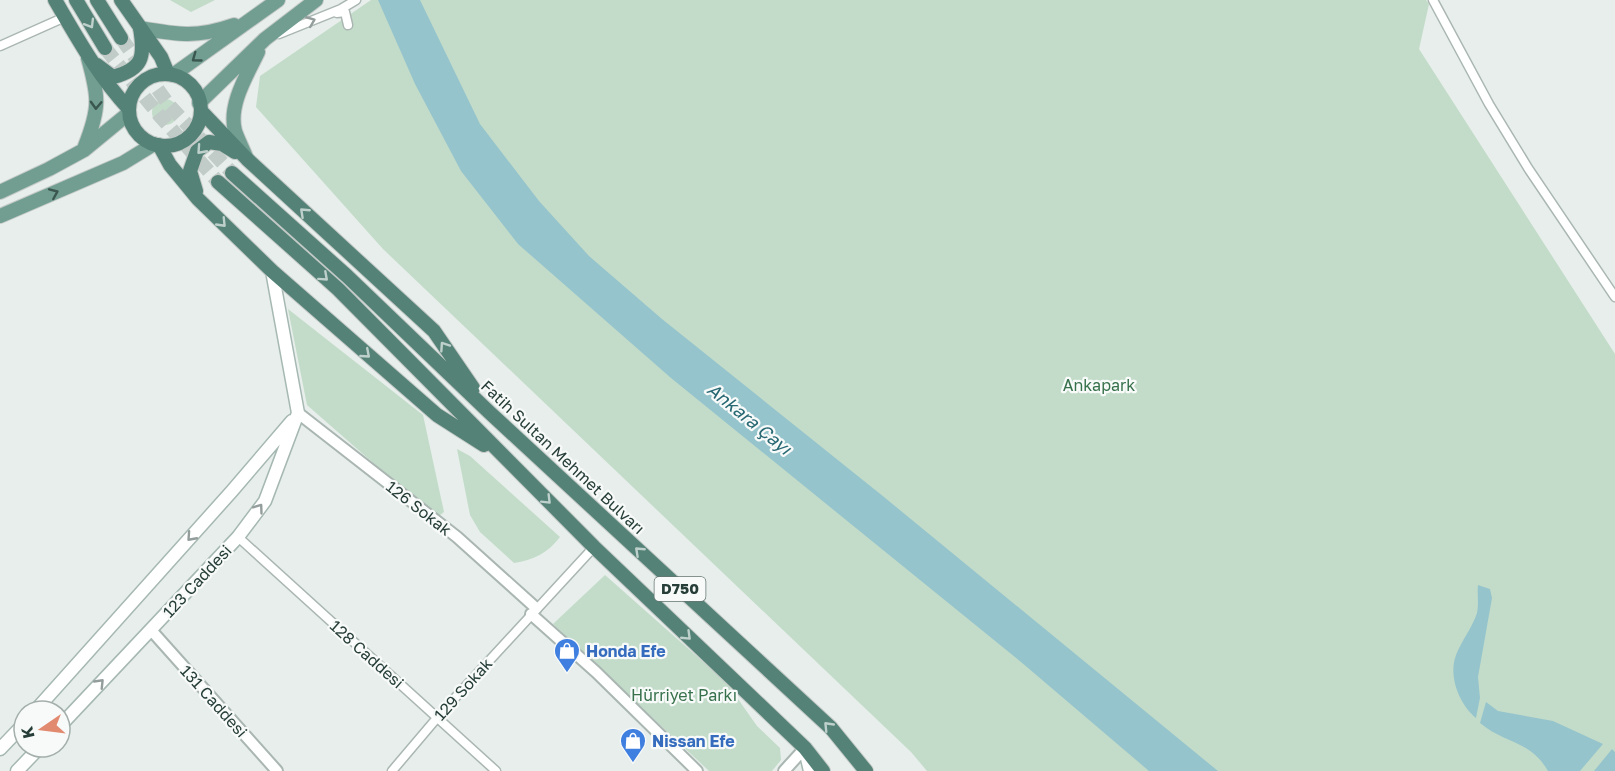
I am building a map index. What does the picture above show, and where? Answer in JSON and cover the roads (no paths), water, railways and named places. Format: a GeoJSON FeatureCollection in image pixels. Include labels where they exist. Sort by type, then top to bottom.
{"type":"FeatureCollection","features":[{"type":"Feature","properties":{"kind":"highway"},"geometry":{"type":"LineString","coordinates":[[55,0],[88,58],[105,83],[129,111]]}},
{"type":"Feature","properties":{"kind":"highway"},"geometry":{"type":"LineString","coordinates":[[76,0],[105,48]]}},
{"type":"Feature","properties":{"kind":"highway"},"geometry":{"type":"LineString","coordinates":[[97,0],[121,38]]}},
{"type":"Feature","properties":{"kind":"highway"},"geometry":{"type":"LineString","coordinates":[[121,0],[171,75]]}},
{"type":"Feature","properties":{"kind":"highway"},"geometry":{"type":"LineString","coordinates":[[88,58],[113,77],[130,73],[137,67],[143,45],[140,28]]}},
{"type":"Feature","properties":{"kind":"highway"},"geometry":{"type":"LineString","coordinates":[[489,412],[434,331],[247,159],[200,107],[193,88],[184,80],[171,75],[152,76],[135,89],[130,99],[129,111],[135,131],[156,145],[198,199],[272,272],[437,415],[505,459]]}},
{"type":"Feature","properties":{"kind":"highway"},"geometry":{"type":"LineString","coordinates":[[156,145],[176,144],[185,139],[193,132],[198,122],[200,107]]}},
{"type":"Feature","properties":{"kind":"highway"},"geometry":{"type":"LineString","coordinates":[[198,199],[189,171],[197,152],[209,142],[222,144],[247,159]]}},
{"type":"Feature","properties":{"kind":"highway","name":"Fatih Sultan Mehmet Bulvarı"},"geometry":{"type":"LineString","coordinates":[[232,173],[347,276],[489,412],[831,728],[866,771]]}},
{"type":"Feature","properties":{"kind":"highway","name":"D750"},"geometry":{"type":"LineString","coordinates":[[218,182],[338,289],[594,547],[805,748],[823,771]]}},
{"type":"Feature","properties":{"kind":"main road"},"geometry":{"type":"LineString","coordinates":[[171,75],[278,0]]}},
{"type":"Feature","properties":{"kind":"main road"},"geometry":{"type":"LineString","coordinates":[[200,107],[264,40],[316,0]]}},
{"type":"Feature","properties":{"kind":"main road"},"geometry":{"type":"LineString","coordinates":[[140,28],[191,36],[211,33],[248,21]]}},
{"type":"Feature","properties":{"kind":"main road"},"geometry":{"type":"LineString","coordinates":[[247,159],[235,129],[234,113],[246,75],[264,40]]}},
{"type":"Feature","properties":{"kind":"main road"},"geometry":{"type":"LineString","coordinates":[[84,150],[98,107],[96,87],[88,58]]}},
{"type":"Feature","properties":{"kind":"main road"},"geometry":{"type":"LineString","coordinates":[[0,192],[84,150],[129,111]]}},
{"type":"Feature","properties":{"kind":"main road"},"geometry":{"type":"LineString","coordinates":[[0,216],[123,163],[156,145]]}},
{"type":"Feature","properties":{"kind":"main road"},"geometry":{"type":"LineString","coordinates":[[272,272],[298,413]]}},
{"type":"Feature","properties":{"kind":"main road","name":"123 Caddesi"},"geometry":{"type":"LineString","coordinates":[[72,713],[238,537],[265,501],[298,413]]}},
{"type":"Feature","properties":{"kind":"main road","name":"123 Caddesi"},"geometry":{"type":"LineString","coordinates":[[46,699],[232,492],[298,413]]}},
{"type":"Feature","properties":{"kind":"main road"},"geometry":{"type":"LineString","coordinates":[[0,749],[12,736]]}},
{"type":"Feature","properties":{"kind":"main road"},"geometry":{"type":"LineString","coordinates":[[805,748],[810,771]]}},
{"type":"Feature","properties":{"kind":"street"},"geometry":{"type":"LineString","coordinates":[[264,40],[331,13],[356,0]]}},
{"type":"Feature","properties":{"kind":"street"},"geometry":{"type":"LineString","coordinates":[[1433,0],[1489,104],[1528,168],[1615,297]]}},
{"type":"Feature","properties":{"kind":"street"},"geometry":{"type":"LineString","coordinates":[[331,13],[345,12],[348,25]]}},
{"type":"Feature","properties":{"kind":"street"},"geometry":{"type":"LineString","coordinates":[[0,46],[65,17]]}},
{"type":"Feature","properties":{"kind":"street","name":"126 Sokak"},"geometry":{"type":"LineString","coordinates":[[298,413],[457,537],[697,771]]}},
{"type":"Feature","properties":{"kind":"street","name":"128 Caddesi"},"geometry":{"type":"LineString","coordinates":[[238,537],[495,771]]}},
{"type":"Feature","properties":{"kind":"street","name":"129 Sokak"},"geometry":{"type":"LineString","coordinates":[[392,771],[438,717],[594,547]]}},
{"type":"Feature","properties":{"kind":"street","name":"131 Caddesi"},"geometry":{"type":"LineString","coordinates":[[151,630],[275,770]]}},
{"type":"Feature","properties":{"kind":"street"},"geometry":{"type":"LineString","coordinates":[[784,771],[805,748]]}},
{"type":"Feature","properties":{"kind":"water","name":"Ankara Çayı"},"geometry":{"type":"Polygon","coordinates":[[[378,0],[420,0],[480,124],[539,201],[589,256],[662,319],[884,497],[1218,771],[1149,771],[1021,662],[671,378],[518,244],[461,171],[415,84],[378,0]]]}},
{"type":"Feature","properties":{"kind":"water"},"geometry":{"type":"Polygon","coordinates":[[[1478,585],[1490,589],[1492,598],[1478,677],[1480,698],[1476,718],[1460,697],[1453,672],[1456,655],[1477,613],[1478,585]]]}},
{"type":"Feature","properties":{"kind":"water"},"geometry":{"type":"Polygon","coordinates":[[[1486,702],[1498,711],[1553,721],[1603,744],[1580,771],[1548,771],[1533,753],[1480,723],[1486,702]]]}},
{"type":"Feature","properties":{"kind":"water"},"geometry":{"type":"Polygon","coordinates":[[[1612,749],[1615,752],[1615,771],[1594,771],[1612,749]]]}},
{"type":"Feature","properties":{"kind":"tunnel"},"geometry":{"type":"LineString","coordinates":[[121,38],[169,105],[232,173]]}},
{"type":"Feature","properties":{"kind":"tunnel"},"geometry":{"type":"LineString","coordinates":[[105,48],[159,115],[218,182]]}},
{"type":"Feature","properties":{"kind":"place","name":"Honda Efe"},"geometry":{"type":"Point","coordinates":[567,674]}},
{"type":"Feature","properties":{"kind":"place","name":"Nissan Efe"},"geometry":{"type":"Point","coordinates":[633,764]}},
{"type":"Feature","properties":{"kind":"park label","name":"Ankapark"},"geometry":{"type":"Point","coordinates":[1099,385]}},
{"type":"Feature","properties":{"kind":"park label","name":"Hürriyet Parkı"},"geometry":{"type":"Point","coordinates":[684,695]}}]}
